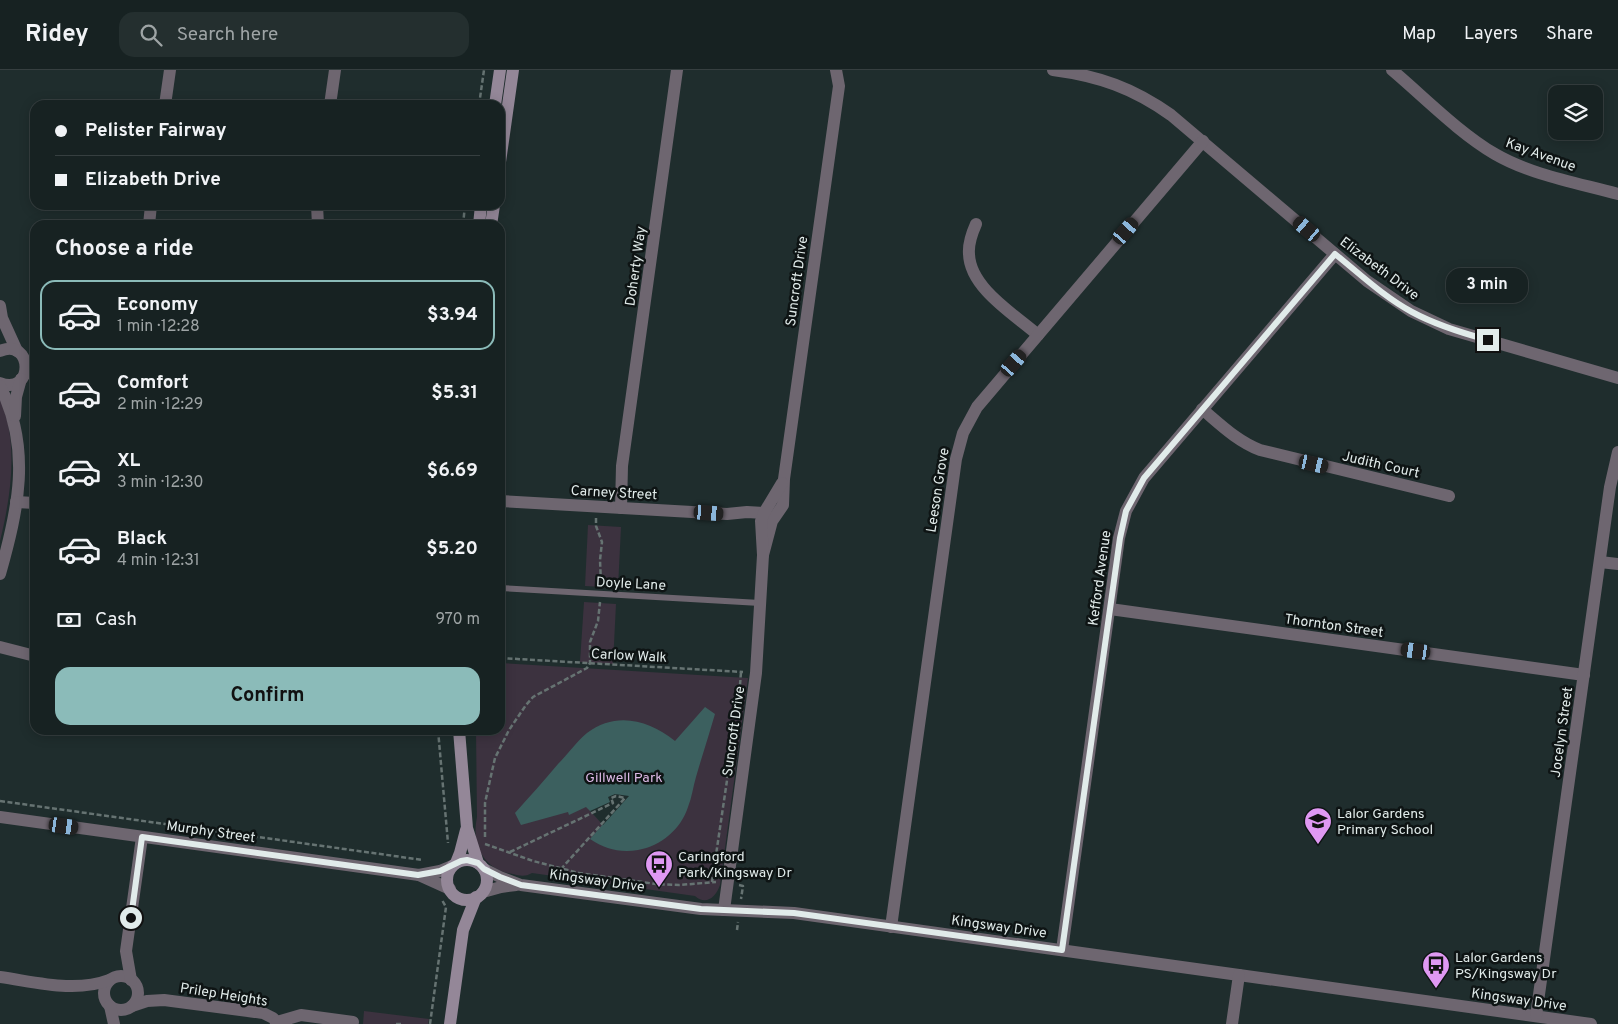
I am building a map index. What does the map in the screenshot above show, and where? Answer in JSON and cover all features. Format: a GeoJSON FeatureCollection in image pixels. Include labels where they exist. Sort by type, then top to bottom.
{"type":"FeatureCollection","features":[{"type":"Feature","properties":{"kind":"street"},"geometry":{"type":"LineString","coordinates":[[166,100],[170,70]]}},
{"type":"Feature","properties":{"kind":"street"},"geometry":{"type":"LineString","coordinates":[[331,100],[334,70]]}},
{"type":"Feature","properties":{"kind":"street"},"geometry":{"type":"LineString","coordinates":[[497,100],[500,70]]}},
{"type":"Feature","properties":{"kind":"street"},"geometry":{"type":"LineString","coordinates":[[505,127],[513,70]]}},
{"type":"Feature","properties":{"kind":"street","name":"Doherty Way"},"geometry":{"type":"LineString","coordinates":[[616,508],[616,481],[622,466],[677,70]]}},
{"type":"Feature","properties":{"kind":"street","name":"Suncroft Drive"},"geometry":{"type":"LineString","coordinates":[[724,910],[756,673],[763,555],[760,529],[784,479],[839,86],[836,70]]}},
{"type":"Feature","properties":{"kind":"street","name":"Suncroft Drive"},"geometry":{"type":"LineString","coordinates":[[839,86],[847,70]]}},
{"type":"Feature","properties":{"kind":"street","name":"Elizabeth Drive"},"geometry":{"type":"LineString","coordinates":[[1053,70],[1091,76],[1132,90],[1151,100],[1171,114],[1335,254],[1411,312],[1434,323],[1470,335],[1618,378]]}},
{"type":"Feature","properties":{"kind":"street","name":"Kay Avenue"},"geometry":{"type":"LineString","coordinates":[[1392,70],[1464,132],[1496,154],[1529,169],[1618,194]]}},
{"type":"Feature","properties":{"kind":"street","name":"Leeson Grove"},"geometry":{"type":"LineString","coordinates":[[891,927],[959,446],[969,419],[977,407],[1203,141]]}},
{"type":"Feature","properties":{"kind":"street"},"geometry":{"type":"LineString","coordinates":[[976,224],[969,248],[970,266],[975,276],[992,296],[1038,335]]}},
{"type":"Feature","properties":{"kind":"street","name":"Kefford Avenue"},"geometry":{"type":"LineString","coordinates":[[1062,950],[1122,525],[1132,498],[1144,478],[1335,254]]}},
{"type":"Feature","properties":{"kind":"street"},"geometry":{"type":"LineString","coordinates":[[1,318],[26,364],[27,374],[16,397],[14,421]]}},
{"type":"Feature","properties":{"kind":"street"},"geometry":{"type":"LineString","coordinates":[[0,351],[8,349],[30,354]]}},
{"type":"Feature","properties":{"kind":"street"},"geometry":{"type":"LineString","coordinates":[[0,574],[16,502],[19,472],[18,445],[14,421],[0,384],[12,384],[27,374]]}},
{"type":"Feature","properties":{"kind":"street","name":"Judith Court"},"geometry":{"type":"LineString","coordinates":[[1202,409],[1234,436],[1260,450],[1449,496]]}},
{"type":"Feature","properties":{"kind":"street","name":"Jocelyn Street"},"geometry":{"type":"LineString","coordinates":[[1536,1016],[1610,487],[1618,452]]}},
{"type":"Feature","properties":{"kind":"street","name":"Carney Street"},"geometry":{"type":"LineString","coordinates":[[505,501],[727,514],[747,512],[766,519]]}},
{"type":"Feature","properties":{"kind":"street"},"geometry":{"type":"LineString","coordinates":[[16,502],[30,503]]}},
{"type":"Feature","properties":{"kind":"street"},"geometry":{"type":"LineString","coordinates":[[1600,562],[1618,564]]}},
{"type":"Feature","properties":{"kind":"street","name":"Thornton Street"},"geometry":{"type":"LineString","coordinates":[[1110,609],[1584,675]]}},
{"type":"Feature","properties":{"kind":"street"},"geometry":{"type":"LineString","coordinates":[[0,647],[30,655]]}},
{"type":"Feature","properties":{"kind":"street"},"geometry":{"type":"LineString","coordinates":[[450,1024],[463,930],[487,880],[481,866],[467,844],[459,735]]}},
{"type":"Feature","properties":{"kind":"street","name":"Murphy Street"},"geometry":{"type":"LineString","coordinates":[[0,817],[424,874],[440,871],[454,865]]}},
{"type":"Feature","properties":{"kind":"street"},"geometry":{"type":"LineString","coordinates":[[114,1024],[104,990],[112,979],[126,951],[142,837]]}},
{"type":"Feature","properties":{"kind":"street"},"geometry":{"type":"LineString","coordinates":[[463,930],[459,909],[448,894],[447,877],[467,844]]}},
{"type":"Feature","properties":{"kind":"street"},"geometry":{"type":"LineString","coordinates":[[454,865],[467,860],[481,866]]}},
{"type":"Feature","properties":{"kind":"street","name":"Kingsway Drive"},"geometry":{"type":"LineString","coordinates":[[481,866],[500,877],[521,885],[680,907],[794,913],[1591,1024]]}},
{"type":"Feature","properties":{"kind":"street","name":"Murphy Street"},"geometry":{"type":"LineString","coordinates":[[424,874],[448,894]]}},
{"type":"Feature","properties":{"kind":"street","name":"Kingsway Drive"},"geometry":{"type":"LineString","coordinates":[[480,894],[501,887],[521,885]]}},
{"type":"Feature","properties":{"kind":"street"},"geometry":{"type":"LineString","coordinates":[[448,894],[465,899],[480,894]]}},
{"type":"Feature","properties":{"kind":"street"},"geometry":{"type":"LineString","coordinates":[[119,1024],[129,1007],[135,1002],[138,993],[133,982],[126,951]]}},
{"type":"Feature","properties":{"kind":"street"},"geometry":{"type":"LineString","coordinates":[[1232,1024],[1239,975]]}},
{"type":"Feature","properties":{"kind":"street"},"geometry":{"type":"LineString","coordinates":[[0,977],[75,987],[96,985],[112,979],[126,977],[133,982]]}},
{"type":"Feature","properties":{"kind":"street","name":"Prilep Heights"},"geometry":{"type":"LineString","coordinates":[[133,982],[146,992],[164,1000]]}},
{"type":"Feature","properties":{"kind":"street"},"geometry":{"type":"LineString","coordinates":[[75,987],[115,1009],[129,1007]]}},
{"type":"Feature","properties":{"kind":"street","name":"Prilep Heights"},"geometry":{"type":"LineString","coordinates":[[129,1007],[147,1001],[164,1000],[263,1013],[269,1015],[277,1023]]}},
{"type":"Feature","properties":{"kind":"street"},"geometry":{"type":"LineString","coordinates":[[277,1023],[301,1015],[353,1022]]}},
{"type":"Feature","properties":{"kind":"lane","name":"Doyle Lane"},"geometry":{"type":"LineString","coordinates":[[505,588],[760,603]]}},
{"type":"Feature","properties":{"kind":"path"},"geometry":{"type":"LineString","coordinates":[[480,100],[484,70]]}},
{"type":"Feature","properties":{"kind":"path","name":"Carlow Walk"},"geometry":{"type":"LineString","coordinates":[[505,658],[756,673]]}},
{"type":"Feature","properties":{"kind":"path"},"geometry":{"type":"LineString","coordinates":[[484,844],[487,794],[495,758],[509,730],[533,697],[588,668],[590,663]]}},
{"type":"Feature","properties":{"kind":"path"},"geometry":{"type":"LineString","coordinates":[[740,686],[741,672]]}},
{"type":"Feature","properties":{"kind":"path"},"geometry":{"type":"LineString","coordinates":[[438,735],[448,845],[484,844],[560,869],[656,884],[679,885],[712,882],[743,886],[737,930]]}},
{"type":"Feature","properties":{"kind":"path"},"geometry":{"type":"LineString","coordinates":[[712,882],[731,754]]}},
{"type":"Feature","properties":{"kind":"path"},"geometry":{"type":"LineString","coordinates":[[509,852],[612,803],[610,798],[616,796],[625,798],[560,869]]}},
{"type":"Feature","properties":{"kind":"path"},"geometry":{"type":"LineString","coordinates":[[0,802],[432,862],[424,874]]}},
{"type":"Feature","properties":{"kind":"path"},"geometry":{"type":"LineString","coordinates":[[430,1024],[448,894]]}},
{"type":"Feature","properties":{"kind":"path"},"geometry":{"type":"LineString","coordinates":[[396,1024],[403,1024]]}},
{"type":"Feature","properties":{"kind":"green space"},"geometry":{"type":"Polygon","coordinates":[[[0,398],[8,424],[11,468],[9,498],[0,541],[0,398]]]}},
{"type":"Feature","properties":{"kind":"green space"},"geometry":{"type":"Polygon","coordinates":[[[588,525],[621,527],[618,588],[585,586],[588,525]]]}},
{"type":"Feature","properties":{"kind":"green space"},"geometry":{"type":"Polygon","coordinates":[[[584,602],[616,604],[613,664],[580,662],[584,602]]]}},
{"type":"Feature","properties":{"kind":"green space","name":"Gillwell Park"},"geometry":{"type":"Polygon","coordinates":[[[505,663],[748,678],[720,885],[710,899],[703,900],[695,896],[532,873],[520,876],[503,872],[487,861],[478,846],[476,837],[476,735],[505,735],[505,663]]]}},
{"type":"Feature","properties":{"kind":"green space"},"geometry":{"type":"Polygon","coordinates":[[[364,1011],[429,1019],[428,1024],[363,1024],[364,1011]]]}},
{"type":"Feature","properties":{"kind":"water"},"geometry":{"type":"Polygon","coordinates":[[[705,707],[715,714],[685,815],[669,835],[655,845],[631,851],[619,850],[601,845],[590,839],[603,824],[586,807],[569,815],[568,812],[521,825],[515,813],[587,733],[609,722],[632,721],[654,728],[675,741],[705,707]]]}},
{"type":"Feature","properties":{"kind":"pier"},"geometry":{"type":"Polygon","coordinates":[[[615,794],[629,796],[603,825],[590,811],[610,802],[608,797],[615,794]]]}},
{"type":"Feature","properties":{"kind":"place","name":"Lalor Gardens Primary School"},"geometry":{"type":"Point","coordinates":[1318,845]}},
{"type":"Feature","properties":{"kind":"place","name":"Caringford Park/Kingsway Dr"},"geometry":{"type":"Point","coordinates":[659,888]}},
{"type":"Feature","properties":{"kind":"place","name":"Lalor Gardens PS/Kingsway Dr"},"geometry":{"type":"Point","coordinates":[1436,989]}},
{"type":"Feature","properties":{"kind":"route"},"geometry":{"type":"LineString","coordinates":[[131,918],[142,837],[418,875],[440,871],[467,860],[478,863],[484,869],[521,885],[680,907],[794,913],[1062,950],[1122,525],[1132,498],[1144,478],[1335,254],[1367,281],[1411,312],[1449,329],[1488,340]]}}]}
